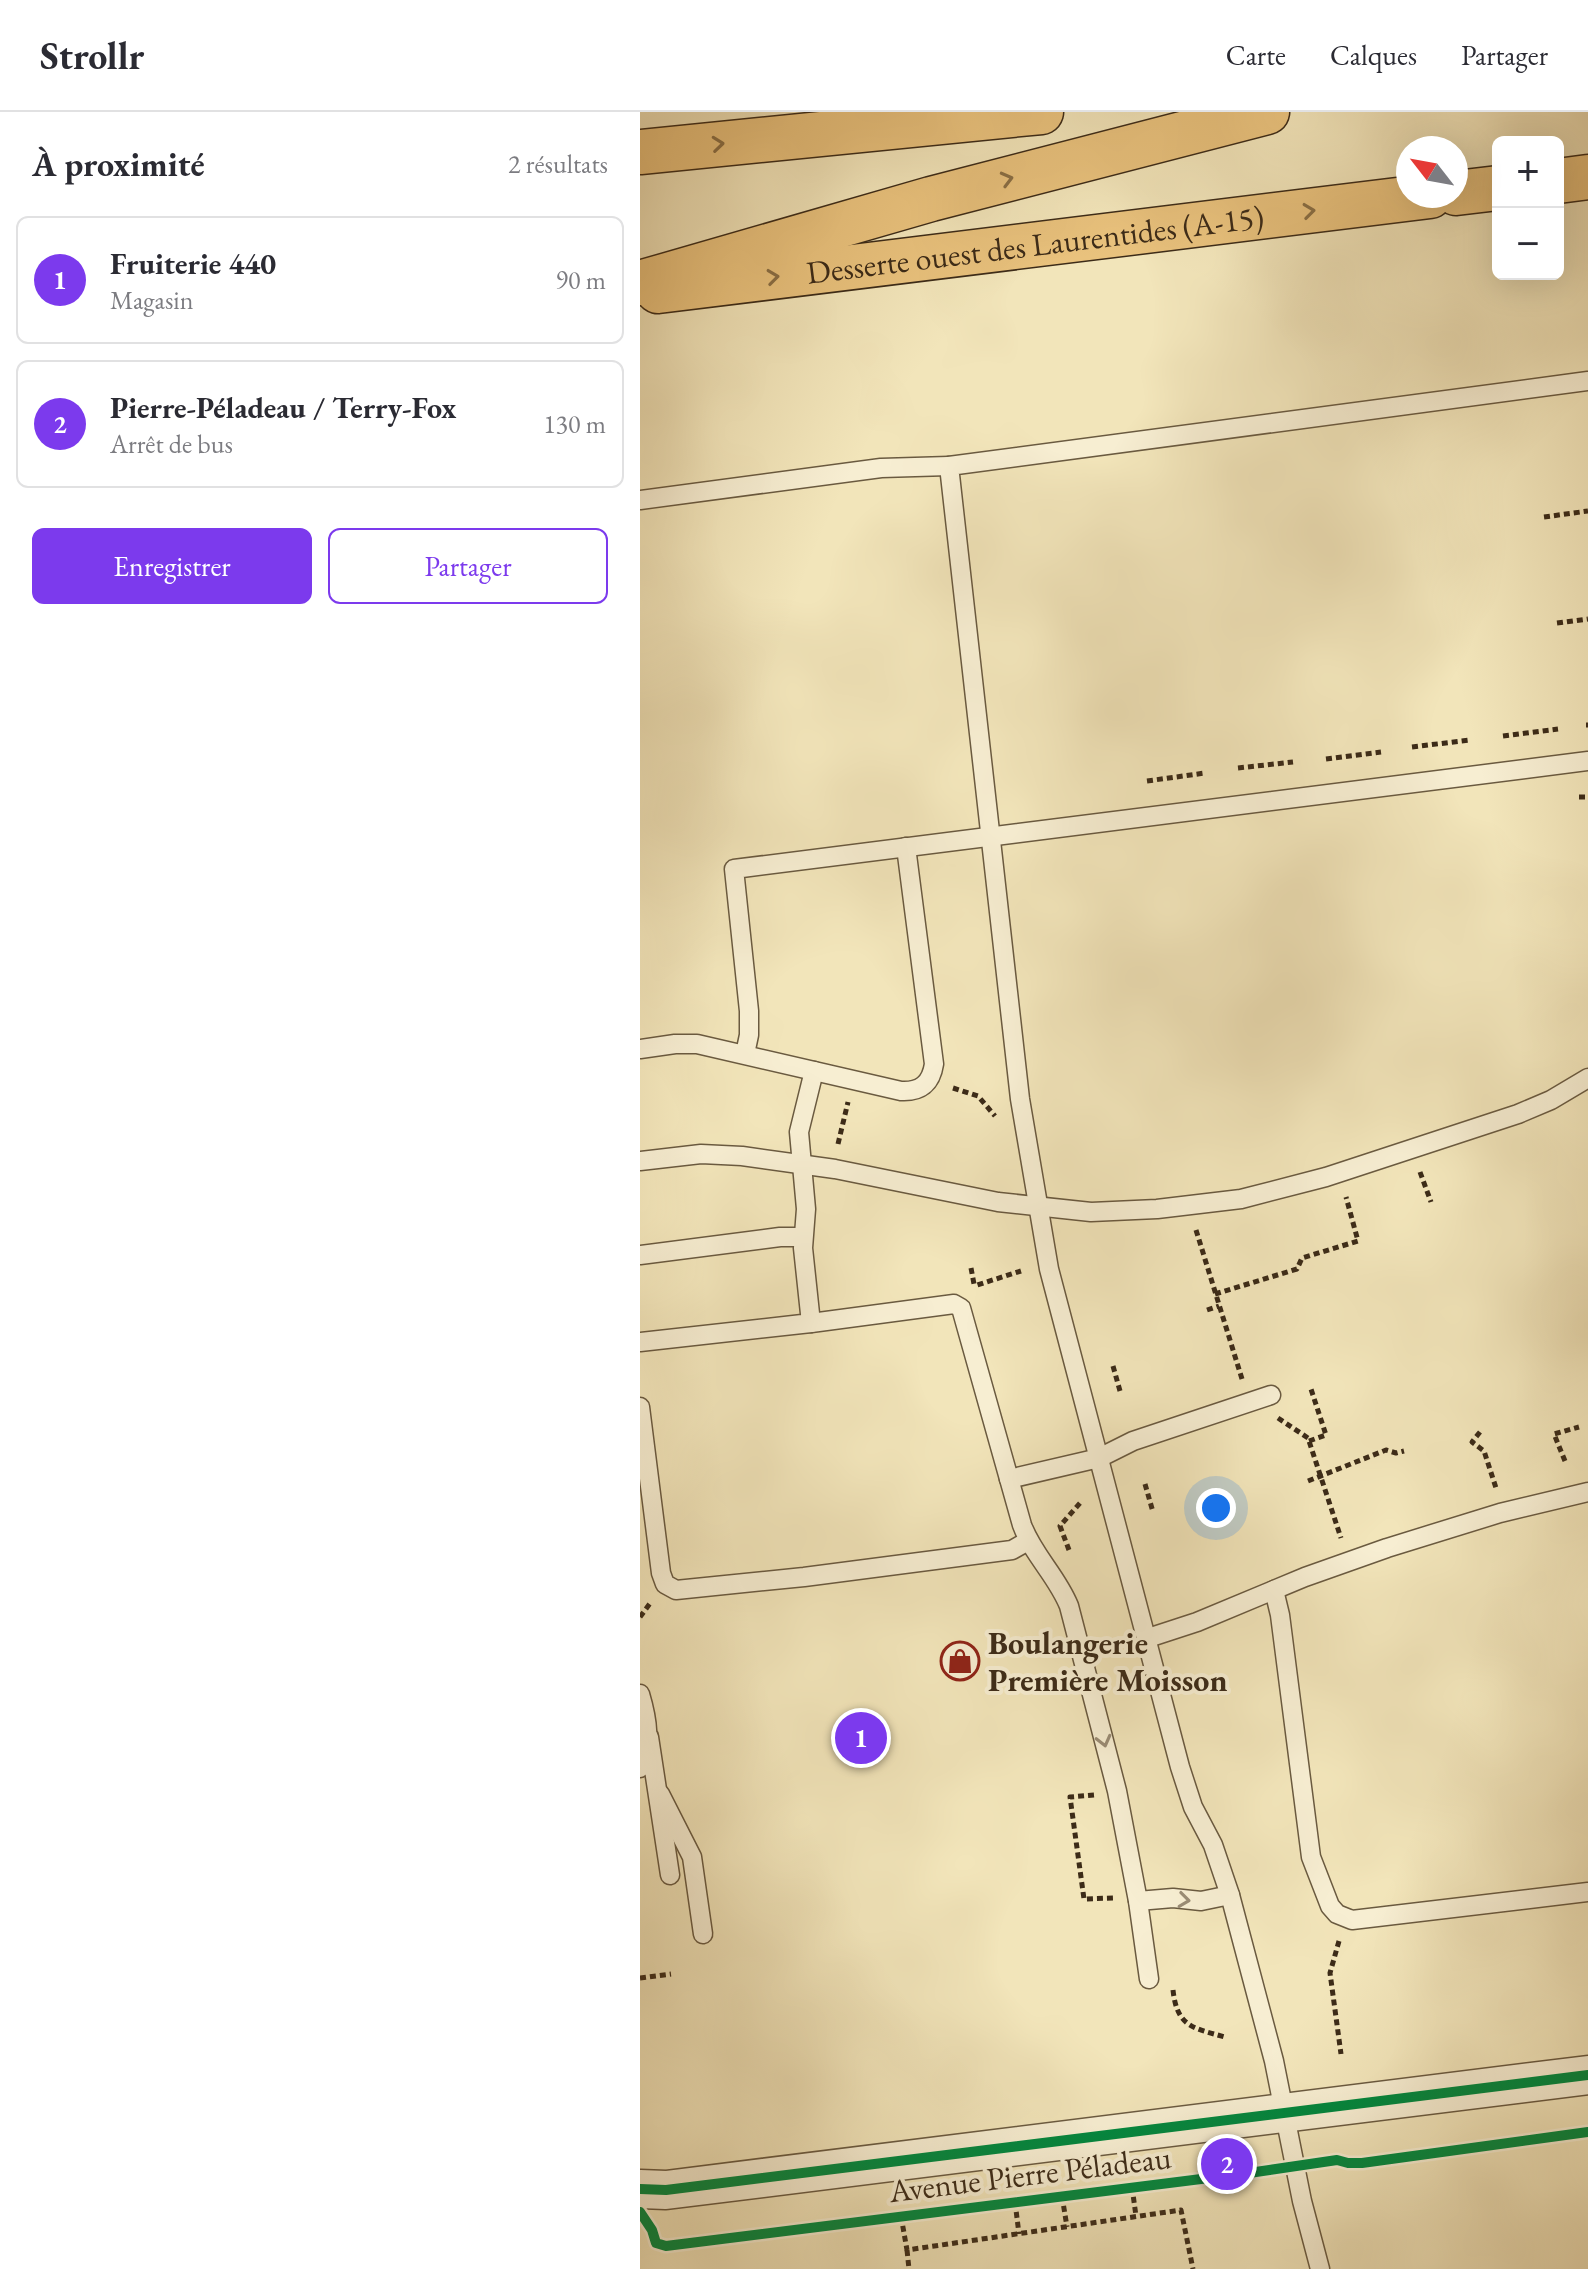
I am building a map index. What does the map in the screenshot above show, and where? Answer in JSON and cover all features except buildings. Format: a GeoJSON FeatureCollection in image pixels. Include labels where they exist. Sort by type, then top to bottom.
{"type":"FeatureCollection","features":[{"type":"Feature","properties":{"kind":"main road"},"geometry":{"type":"LineString","coordinates":[[640,152],[957,117],[1041,112]]}},
{"type":"Feature","properties":{"kind":"main road"},"geometry":{"type":"LineString","coordinates":[[640,283],[931,199],[1267,112]]}},
{"type":"Feature","properties":{"kind":"main road"},"geometry":{"type":"LineString","coordinates":[[1564,180],[1588,177]]}},
{"type":"Feature","properties":{"kind":"main road"},"geometry":{"type":"LineString","coordinates":[[1468,192],[1492,189]]}},
{"type":"Feature","properties":{"kind":"main road"},"geometry":{"type":"LineString","coordinates":[[1564,194],[1588,196]]}},
{"type":"Feature","properties":{"kind":"main road","name":"Desserte ouest des Laurentides (A-15)"},"geometry":{"type":"LineString","coordinates":[[640,293],[1396,200]]}},
{"type":"Feature","properties":{"kind":"street","name":"Avenue Pierre Péladeau"},"geometry":{"type":"LineString","coordinates":[[640,2189],[679,2189],[1588,2075]]}},
{"type":"Feature","properties":{"kind":"lane"},"geometry":{"type":"LineString","coordinates":[[640,500],[881,468],[949,466],[1588,381]]}},
{"type":"Feature","properties":{"kind":"lane"},"geometry":{"type":"LineString","coordinates":[[949,466],[1020,1099],[1049,1269],[1188,1794],[1213,1845],[1230,1895],[1286,2114],[1302,2201],[1320,2269]]}},
{"type":"Feature","properties":{"kind":"lane"},"geometry":{"type":"LineString","coordinates":[[745,1054],[749,1011],[734,869],[1588,761]]}},
{"type":"Feature","properties":{"kind":"lane"},"geometry":{"type":"LineString","coordinates":[[640,1049],[686,1043],[910,1091],[926,1085],[933,1074],[933,1051],[906,847]]}},
{"type":"Feature","properties":{"kind":"lane"},"geometry":{"type":"LineString","coordinates":[[811,1323],[802,1237],[806,1209],[799,1132],[814,1071]]}},
{"type":"Feature","properties":{"kind":"lane"},"geometry":{"type":"LineString","coordinates":[[640,1161],[701,1154],[802,1164],[998,1202],[1091,1212],[1142,1210],[1241,1199],[1326,1177],[1518,1114],[1551,1100],[1588,1078]]}},
{"type":"Feature","properties":{"kind":"lane"},"geometry":{"type":"LineString","coordinates":[[640,1255],[780,1237],[802,1237]]}},
{"type":"Feature","properties":{"kind":"lane"},"geometry":{"type":"LineString","coordinates":[[640,1342],[957,1305],[964,1315],[1028,1541],[1059,1584],[1069,1606],[1117,1791],[1149,1979]]}},
{"type":"Feature","properties":{"kind":"lane"},"geometry":{"type":"LineString","coordinates":[[1009,1479],[1099,1458],[1133,1441],[1271,1395]]}},
{"type":"Feature","properties":{"kind":"lane"},"geometry":{"type":"LineString","coordinates":[[640,1407],[661,1573],[670,1588],[682,1590],[804,1577],[1012,1550],[1028,1541]]}},
{"type":"Feature","properties":{"kind":"lane"},"geometry":{"type":"LineString","coordinates":[[1148,1638],[1234,1608],[1343,1563],[1452,1527],[1588,1492]]}},
{"type":"Feature","properties":{"kind":"lane"},"geometry":{"type":"LineString","coordinates":[[1274,1590],[1280,1615],[1311,1857],[1330,1906],[1345,1919],[1352,1920],[1588,1892]]}},
{"type":"Feature","properties":{"kind":"lane"},"geometry":{"type":"LineString","coordinates":[[640,1694],[660,1794],[670,1875]]}},
{"type":"Feature","properties":{"kind":"lane"},"geometry":{"type":"LineString","coordinates":[[640,1768],[649,1737]]}},
{"type":"Feature","properties":{"kind":"lane"},"geometry":{"type":"LineString","coordinates":[[660,1794],[692,1857],[703,1934]]}},
{"type":"Feature","properties":{"kind":"lane"},"geometry":{"type":"LineString","coordinates":[[1138,1901],[1173,1898],[1201,1901],[1230,1895]]}},
{"type":"Feature","properties":{"kind":"path"},"geometry":{"type":"LineString","coordinates":[[1544,517],[1588,511]]}},
{"type":"Feature","properties":{"kind":"path"},"geometry":{"type":"LineString","coordinates":[[1557,623],[1588,619]]}},
{"type":"Feature","properties":{"kind":"path"},"geometry":{"type":"LineString","coordinates":[[1503,736],[1558,729]]}},
{"type":"Feature","properties":{"kind":"path"},"geometry":{"type":"LineString","coordinates":[[1412,747],[1470,740]]}},
{"type":"Feature","properties":{"kind":"path"},"geometry":{"type":"LineString","coordinates":[[1326,759],[1381,752]]}},
{"type":"Feature","properties":{"kind":"path"},"geometry":{"type":"LineString","coordinates":[[1238,768],[1293,762]]}},
{"type":"Feature","properties":{"kind":"path"},"geometry":{"type":"LineString","coordinates":[[1147,781],[1205,773]]}},
{"type":"Feature","properties":{"kind":"path"},"geometry":{"type":"LineString","coordinates":[[1579,797],[1588,797]]}},
{"type":"Feature","properties":{"kind":"path"},"geometry":{"type":"LineString","coordinates":[[948,1094],[953,1087],[972,1092],[1004,1126]]}},
{"type":"Feature","properties":{"kind":"path"},"geometry":{"type":"LineString","coordinates":[[838,1144],[843,1123]]}},
{"type":"Feature","properties":{"kind":"path"},"geometry":{"type":"LineString","coordinates":[[1420,1172],[1431,1202]]}},
{"type":"Feature","properties":{"kind":"path"},"geometry":{"type":"LineString","coordinates":[[1215,1294],[1297,1269],[1302,1258],[1358,1241],[1345,1196]]}},
{"type":"Feature","properties":{"kind":"path"},"geometry":{"type":"LineString","coordinates":[[1196,1230],[1243,1380]]}},
{"type":"Feature","properties":{"kind":"path"},"geometry":{"type":"LineString","coordinates":[[971,1268],[974,1284],[977,1285],[1021,1271]]}},
{"type":"Feature","properties":{"kind":"path"},"geometry":{"type":"LineString","coordinates":[[1207,1310],[1219,1306]]}},
{"type":"Feature","properties":{"kind":"path"},"geometry":{"type":"LineString","coordinates":[[1113,1366],[1120,1391]]}},
{"type":"Feature","properties":{"kind":"path"},"geometry":{"type":"LineString","coordinates":[[1309,1441],[1326,1435],[1310,1386]]}},
{"type":"Feature","properties":{"kind":"path"},"geometry":{"type":"LineString","coordinates":[[1270,1421],[1277,1418],[1308,1438],[1342,1540]]}},
{"type":"Feature","properties":{"kind":"path"},"geometry":{"type":"LineString","coordinates":[[1565,1461],[1554,1434],[1579,1427]]}},
{"type":"Feature","properties":{"kind":"path"},"geometry":{"type":"LineString","coordinates":[[1480,1432],[1472,1442],[1484,1451],[1497,1493]]}},
{"type":"Feature","properties":{"kind":"path"},"geometry":{"type":"LineString","coordinates":[[1308,1481],[1386,1450],[1396,1453],[1404,1451]]}},
{"type":"Feature","properties":{"kind":"path"},"geometry":{"type":"LineString","coordinates":[[1145,1484],[1153,1512]]}},
{"type":"Feature","properties":{"kind":"path"},"geometry":{"type":"LineString","coordinates":[[640,1617],[654,1598]]}},
{"type":"Feature","properties":{"kind":"path"},"geometry":{"type":"LineString","coordinates":[[1341,2054],[1330,1973],[1345,1919]]}},
{"type":"Feature","properties":{"kind":"path"},"geometry":{"type":"LineString","coordinates":[[640,1978],[671,1974]]}},
{"type":"Feature","properties":{"kind":"path"},"geometry":{"type":"LineString","coordinates":[[1172,1987],[1175,2011],[1184,2022],[1225,2037]]}},
{"type":"Feature","properties":{"kind":"path"},"geometry":{"type":"LineString","coordinates":[[1132,2187],[1136,2216]]}},
{"type":"Feature","properties":{"kind":"path"},"geometry":{"type":"LineString","coordinates":[[1062,2196],[1067,2227]]}},
{"type":"Feature","properties":{"kind":"path"},"geometry":{"type":"LineString","coordinates":[[1015,2202],[1019,2234]]}},
{"type":"Feature","properties":{"kind":"path"},"geometry":{"type":"LineString","coordinates":[[907,2250],[1181,2210],[1193,2269]]}},
{"type":"Feature","properties":{"kind":"path"},"geometry":{"type":"LineString","coordinates":[[901,2216],[909,2269]]}},
{"type":"Feature","properties":{"kind":"cycle path"},"geometry":{"type":"LineString","coordinates":[[640,2189],[666,2190],[1588,2075]]}},
{"type":"Feature","properties":{"kind":"cycle path"},"geometry":{"type":"LineString","coordinates":[[640,2212],[652,2230],[656,2243],[666,2246],[1337,2160],[1362,2163],[1588,2132]]}},
{"type":"Feature","properties":{"kind":"place","name":"Boulangerie Première Moisson"},"geometry":{"type":"Point","coordinates":[960,1661]}},
{"type":"Feature","properties":{"kind":"place","name":"Fruiterie 440"},"geometry":{"type":"Point","coordinates":[861,1738]}},
{"type":"Feature","properties":{"kind":"place","name":"Pierre-Péladeau / Terry-Fox"},"geometry":{"type":"Point","coordinates":[1227,2164]}}]}
